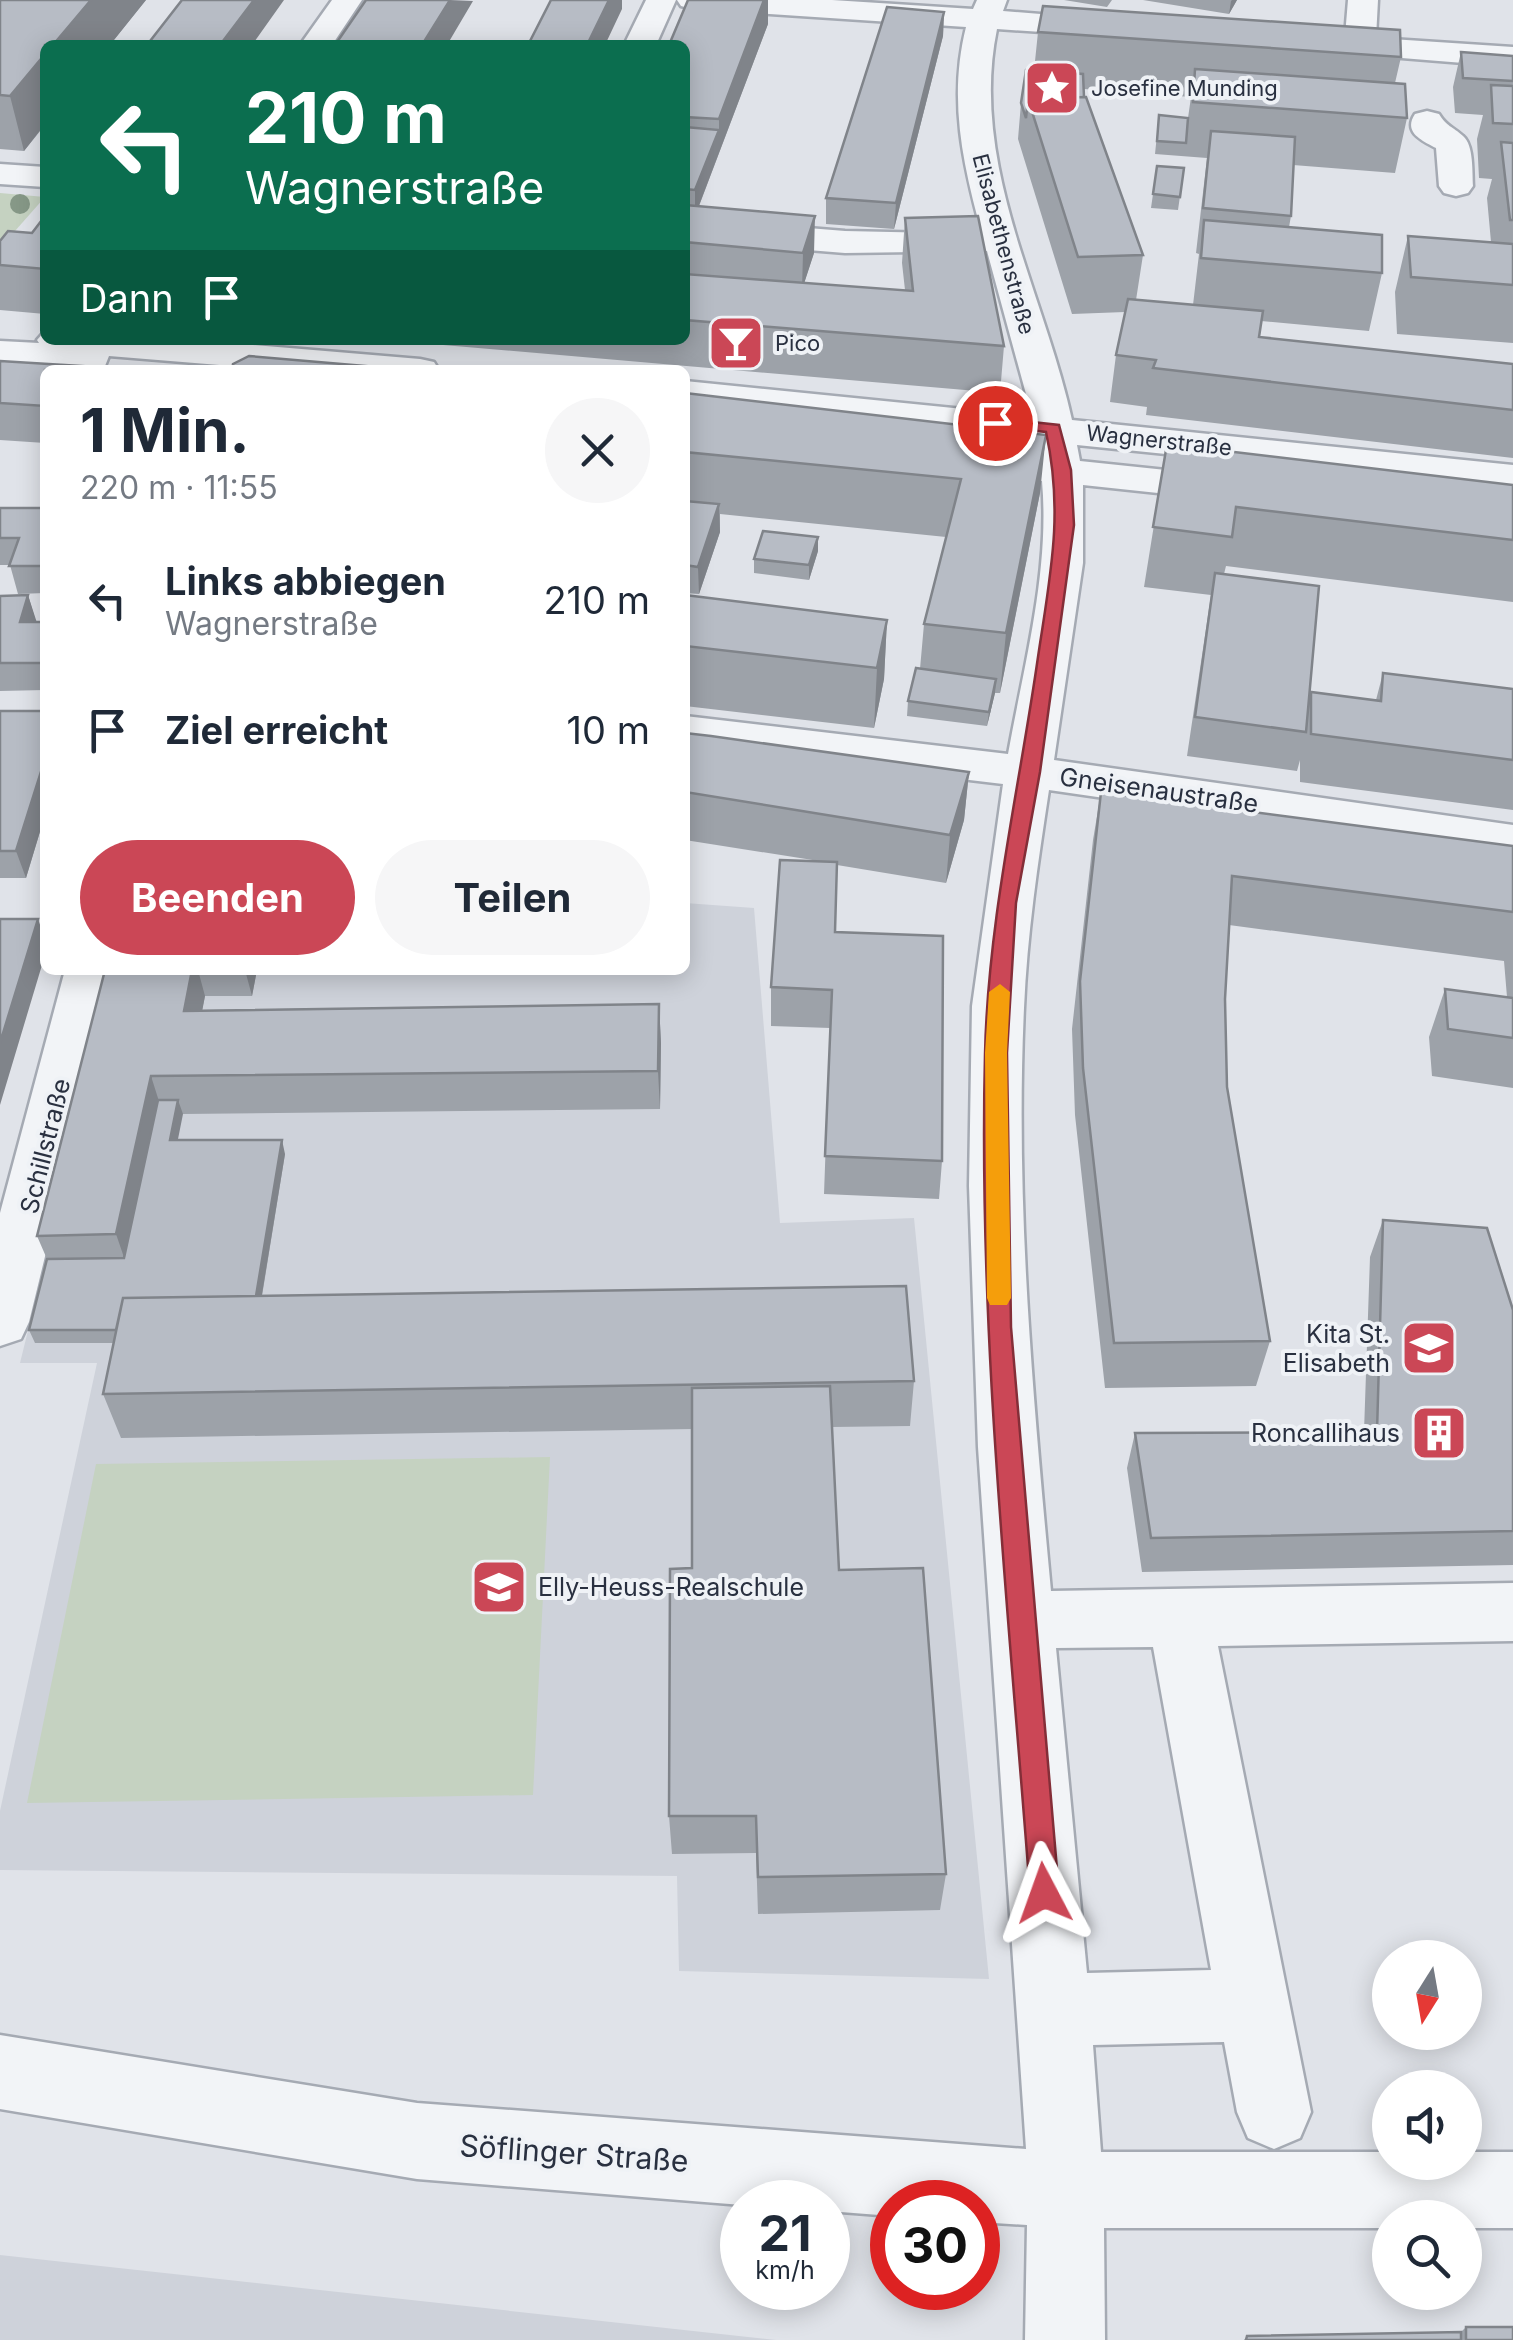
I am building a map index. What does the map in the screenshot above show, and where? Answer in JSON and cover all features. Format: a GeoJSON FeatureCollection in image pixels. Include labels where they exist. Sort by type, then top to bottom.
{"type":"FeatureCollection","features":[{"type":"Feature","properties":{"kind":"street"},"geometry":{"type":"LineString","coordinates":[[319,40],[347,0]]}},
{"type":"Feature","properties":{"kind":"street"},"geometry":{"type":"LineString","coordinates":[[642,40],[661,0]]}},
{"type":"Feature","properties":{"kind":"street"},"geometry":{"type":"LineString","coordinates":[[692,0],[988,9],[1144,30]]}},
{"type":"Feature","properties":{"kind":"street"},"geometry":{"type":"LineString","coordinates":[[1360,46],[1363,0]]}},
{"type":"Feature","properties":{"kind":"street","name":"Elisabethenstraße"},"geometry":{"type":"LineString","coordinates":[[988,9],[976,87],[976,141],[1058,450],[1066,525],[1031,772],[1006,903],[996,1053],[999,1327],[1066,2190],[1065,2340]]}},
{"type":"Feature","properties":{"kind":"street"},"geometry":{"type":"LineString","coordinates":[[1288,42],[1513,57]]}},
{"type":"Feature","properties":{"kind":"street"},"geometry":{"type":"LineString","coordinates":[[1424,136],[1452,143],[1456,186]]}},
{"type":"Feature","properties":{"kind":"street"},"geometry":{"type":"LineString","coordinates":[[0,174],[40,177]]}},
{"type":"Feature","properties":{"kind":"street"},"geometry":{"type":"LineString","coordinates":[[690,229],[858,243],[1004,242]]}},
{"type":"Feature","properties":{"kind":"street"},"geometry":{"type":"LineString","coordinates":[[0,335],[40,339]]}},
{"type":"Feature","properties":{"kind":"street"},"geometry":{"type":"LineString","coordinates":[[172,345],[376,365]]}},
{"type":"Feature","properties":{"kind":"street"},"geometry":{"type":"LineString","coordinates":[[0,352],[194,365]]}},
{"type":"Feature","properties":{"kind":"street"},"geometry":{"type":"LineString","coordinates":[[0,363],[40,365]]}},
{"type":"Feature","properties":{"kind":"street"},"geometry":{"type":"LineString","coordinates":[[0,373],[40,376]]}},
{"type":"Feature","properties":{"kind":"street","name":"Wagnerstraße"},"geometry":{"type":"LineString","coordinates":[[690,394],[1058,450],[1268,493]]}},
{"type":"Feature","properties":{"kind":"street"},"geometry":{"type":"LineString","coordinates":[[690,407],[1513,498]]}},
{"type":"Feature","properties":{"kind":"street"},"geometry":{"type":"LineString","coordinates":[[690,418],[1058,450],[1513,510]]}},
{"type":"Feature","properties":{"kind":"street","name":"Wagnerstraße"},"geometry":{"type":"LineString","coordinates":[[983,463],[1058,450],[1513,477]]}},
{"type":"Feature","properties":{"kind":"street","name":"Gneisenaustraße"},"geometry":{"type":"LineString","coordinates":[[690,732],[1031,772],[1513,841]]}},
{"type":"Feature","properties":{"kind":"street","name":"Schillstraße"},"geometry":{"type":"LineString","coordinates":[[0,1322],[89,975]]}},
{"type":"Feature","properties":{"kind":"street"},"geometry":{"type":"LineString","coordinates":[[1023,1620],[1513,1612]]}},
{"type":"Feature","properties":{"kind":"street"},"geometry":{"type":"LineString","coordinates":[[1180,1618],[1274,2112]]}},
{"type":"Feature","properties":{"kind":"street"},"geometry":{"type":"LineString","coordinates":[[1054,2010],[1254,2005]]}},
{"type":"Feature","properties":{"kind":"street","name":"Söflinger Straße"},"geometry":{"type":"LineString","coordinates":[[0,2072],[417,2141],[1066,2190],[1513,2190]]}},
{"type":"Feature","properties":{"kind":"shaded area","name":"Elly-Heuss-Realschule"},"geometry":{"type":"Polygon","coordinates":[[[690,903],[754,908],[780,1223],[914,1218],[989,1979],[679,1971],[677,1876],[0,1870],[0,1811],[97,1363],[20,1363],[116,975],[690,975],[690,903]]]}},
{"type":"Feature","properties":{"kind":"shaded area"},"geometry":{"type":"Polygon","coordinates":[[[0,2255],[776,2340],[0,2340],[0,2255]]]}},
{"type":"Feature","properties":{"kind":"green space"},"geometry":{"type":"Polygon","coordinates":[[[0,193],[40,197],[40,203],[0,248],[0,193]]]}},
{"type":"Feature","properties":{"kind":"green space"},"geometry":{"type":"Polygon","coordinates":[[[550,1457],[533,1795],[27,1803],[96,1464],[550,1457]]]}},
{"type":"Feature","properties":{"kind":"building"},"geometry":{"type":"Polygon","coordinates":[[[0,0],[91,0],[57,40],[40,40],[40,60],[10,96],[0,95],[0,0]]]}},
{"type":"Feature","properties":{"kind":"building"},"geometry":{"type":"Polygon","coordinates":[[[182,0],[254,0],[224,40],[151,40],[182,0]]]}},
{"type":"Feature","properties":{"kind":"building"},"geometry":{"type":"Polygon","coordinates":[[[366,0],[450,0],[425,40],[338,40],[366,0]]]}},
{"type":"Feature","properties":{"kind":"building"},"geometry":{"type":"Polygon","coordinates":[[[551,0],[609,0],[589,40],[531,40],[551,0]]]}},
{"type":"Feature","properties":{"kind":"building"},"geometry":{"type":"Polygon","coordinates":[[[688,0],[764,0],[719,119],[690,117],[690,40],[671,40],[688,0]]]}},
{"type":"Feature","properties":{"kind":"building"},"geometry":{"type":"Polygon","coordinates":[[[1043,6],[1400,30],[1401,57],[1038,32],[1043,6]]]}},
{"type":"Feature","properties":{"kind":"building"},"geometry":{"type":"Polygon","coordinates":[[[887,7],[944,12],[896,203],[826,198],[887,7]]]}},
{"type":"Feature","properties":{"kind":"building"},"geometry":{"type":"Polygon","coordinates":[[[1461,52],[1513,56],[1513,81],[1463,78],[1461,52]]]}},
{"type":"Feature","properties":{"kind":"building"},"geometry":{"type":"Polygon","coordinates":[[[1195,69],[1405,84],[1407,118],[1193,102],[1195,69]]]}},
{"type":"Feature","properties":{"kind":"building"},"geometry":{"type":"Polygon","coordinates":[[[1026,70],[1083,74],[1084,97],[1028,99],[1026,118],[1021,103],[1026,70]]]}},
{"type":"Feature","properties":{"kind":"building"},"geometry":{"type":"Polygon","coordinates":[[[1491,85],[1513,86],[1513,124],[1493,123],[1491,85]]]}},
{"type":"Feature","properties":{"kind":"building"},"geometry":{"type":"Polygon","coordinates":[[[1086,97],[1143,255],[1078,257],[1028,99],[1086,97]]]}},
{"type":"Feature","properties":{"kind":"building"},"geometry":{"type":"Polygon","coordinates":[[[1159,115],[1188,118],[1186,143],[1157,141],[1159,115]]]}},
{"type":"Feature","properties":{"kind":"building"},"geometry":{"type":"Polygon","coordinates":[[[690,127],[719,130],[695,190],[690,190],[690,127]]]}},
{"type":"Feature","properties":{"kind":"building"},"geometry":{"type":"Polygon","coordinates":[[[1211,131],[1295,137],[1291,216],[1203,208],[1211,131]]]}},
{"type":"Feature","properties":{"kind":"building"},"geometry":{"type":"Polygon","coordinates":[[[1501,142],[1513,143],[1513,220],[1510,220],[1501,142]]]}},
{"type":"Feature","properties":{"kind":"building"},"geometry":{"type":"Polygon","coordinates":[[[1157,166],[1184,168],[1180,197],[1153,194],[1157,166]]]}},
{"type":"Feature","properties":{"kind":"building"},"geometry":{"type":"Polygon","coordinates":[[[690,205],[815,216],[803,253],[690,242],[690,205]]]}},
{"type":"Feature","properties":{"kind":"building"},"geometry":{"type":"Polygon","coordinates":[[[978,216],[1004,346],[690,320],[690,274],[913,291],[905,218],[978,216]]]}},
{"type":"Feature","properties":{"kind":"building"},"geometry":{"type":"Polygon","coordinates":[[[1204,220],[1382,235],[1382,273],[1201,258],[1204,220]]]}},
{"type":"Feature","properties":{"kind":"building"},"geometry":{"type":"Polygon","coordinates":[[[40,223],[40,269],[0,265],[0,241],[8,231],[32,233],[40,223]]]}},
{"type":"Feature","properties":{"kind":"building"},"geometry":{"type":"Polygon","coordinates":[[[1408,236],[1513,244],[1513,285],[1411,277],[1408,236]]]}},
{"type":"Feature","properties":{"kind":"building"},"geometry":{"type":"Polygon","coordinates":[[[1128,299],[1263,311],[1259,337],[1513,364],[1513,410],[1153,368],[1156,360],[1116,355],[1128,299]]]}},
{"type":"Feature","properties":{"kind":"building"},"geometry":{"type":"Polygon","coordinates":[[[249,356],[354,365],[233,365],[249,356]]]}},
{"type":"Feature","properties":{"kind":"building"},"geometry":{"type":"Polygon","coordinates":[[[0,361],[65,365],[40,365],[40,406],[0,403],[0,361]]]}},
{"type":"Feature","properties":{"kind":"building"},"geometry":{"type":"Polygon","coordinates":[[[690,394],[1046,435],[1006,633],[924,624],[961,479],[690,452],[690,394]]]}},
{"type":"Feature","properties":{"kind":"building"},"geometry":{"type":"Polygon","coordinates":[[[1167,444],[1513,485],[1513,540],[1236,507],[1232,537],[1153,527],[1167,444]]]}},
{"type":"Feature","properties":{"kind":"building"},"geometry":{"type":"Polygon","coordinates":[[[690,501],[719,504],[698,567],[690,566],[690,501]]]}},
{"type":"Feature","properties":{"kind":"building"},"geometry":{"type":"Polygon","coordinates":[[[0,508],[40,508],[40,566],[9,566],[19,538],[0,538],[0,508]]]}},
{"type":"Feature","properties":{"kind":"building"},"geometry":{"type":"Polygon","coordinates":[[[763,531],[818,537],[809,565],[754,559],[763,531]]]}},
{"type":"Feature","properties":{"kind":"building"},"geometry":{"type":"Polygon","coordinates":[[[1215,573],[1319,586],[1306,732],[1195,717],[1215,573]]]}},
{"type":"Feature","properties":{"kind":"building"},"geometry":{"type":"Polygon","coordinates":[[[28,595],[20,622],[40,622],[40,663],[0,663],[0,596],[28,595]]]}},
{"type":"Feature","properties":{"kind":"building"},"geometry":{"type":"Polygon","coordinates":[[[690,596],[887,620],[877,668],[690,647],[690,596]]]}},
{"type":"Feature","properties":{"kind":"building"},"geometry":{"type":"Polygon","coordinates":[[[916,668],[996,679],[989,712],[908,701],[916,668]]]}},
{"type":"Feature","properties":{"kind":"building"},"geometry":{"type":"Polygon","coordinates":[[[1383,673],[1513,689],[1513,760],[1311,734],[1311,692],[1381,701],[1383,673]]]}},
{"type":"Feature","properties":{"kind":"building"},"geometry":{"type":"Polygon","coordinates":[[[0,711],[40,711],[40,775],[16,851],[0,851],[0,711]]]}},
{"type":"Feature","properties":{"kind":"building"},"geometry":{"type":"Polygon","coordinates":[[[690,734],[969,772],[950,835],[690,793],[690,734]]]}},
{"type":"Feature","properties":{"kind":"building"},"geometry":{"type":"Polygon","coordinates":[[[1101,792],[1513,846],[1513,912],[1232,876],[1225,999],[1227,1087],[1270,1341],[1114,1343],[1083,1068],[1080,981],[1101,792]]]}},
{"type":"Feature","properties":{"kind":"building"},"geometry":{"type":"Polygon","coordinates":[[[780,860],[837,862],[835,932],[943,936],[942,1161],[825,1156],[832,990],[771,987],[780,860]]]}},
{"type":"Feature","properties":{"kind":"building"},"geometry":{"type":"Polygon","coordinates":[[[0,919],[38,919],[0,1043],[0,919]]]}},
{"type":"Feature","properties":{"kind":"building"},"geometry":{"type":"Polygon","coordinates":[[[104,975],[191,975],[184,1011],[659,1004],[658,1071],[151,1076],[116,1234],[37,1236],[104,975]]]}},
{"type":"Feature","properties":{"kind":"building"},"geometry":{"type":"Polygon","coordinates":[[[1445,989],[1513,998],[1513,1038],[1448,1029],[1445,989]]]}},
{"type":"Feature","properties":{"kind":"building"},"geometry":{"type":"Polygon","coordinates":[[[158,1100],[178,1100],[170,1140],[282,1140],[256,1296],[123,1298],[116,1330],[29,1330],[47,1259],[124,1258],[158,1100]]]}},
{"type":"Feature","properties":{"kind":"building","name":"Roncallihaus"},"geometry":{"type":"Polygon","coordinates":[[[1383,1220],[1487,1228],[1513,1310],[1513,1531],[1151,1538],[1135,1433],[1377,1432],[1383,1220]]]}},
{"type":"Feature","properties":{"kind":"building"},"geometry":{"type":"Polygon","coordinates":[[[906,1286],[914,1381],[103,1394],[123,1298],[906,1286]]]}},
{"type":"Feature","properties":{"kind":"building"},"geometry":{"type":"Polygon","coordinates":[[[830,1386],[839,1570],[923,1568],[946,1874],[758,1877],[756,1816],[669,1816],[670,1569],[692,1568],[692,1388],[830,1386]]]}},
{"type":"Feature","properties":{"kind":"building"},"geometry":{"type":"Polygon","coordinates":[[[1466,2327],[1513,2327],[1513,2340],[1466,2340],[1466,2327]]]}},
{"type":"Feature","properties":{"kind":"building"},"geometry":{"type":"Polygon","coordinates":[[[1461,2332],[1461,2340],[1246,2340],[1247,2336],[1461,2332]]]}},
{"type":"Feature","properties":{"kind":"slow traffic"},"geometry":{"type":"LineString","coordinates":[[999,1298],[996,1053],[1000,992]]}},
{"type":"Feature","properties":{"kind":"place","name":"Josefine Munding"},"geometry":{"type":"Point","coordinates":[1052,88]}},
{"type":"Feature","properties":{"kind":"place","name":"Pico"},"geometry":{"type":"Point","coordinates":[736,343]}},
{"type":"Feature","properties":{"kind":"place","name":"Kita St. Elisabeth"},"geometry":{"type":"Point","coordinates":[1429,1348]}},
{"type":"Feature","properties":{"kind":"place","name":"Roncallihaus"},"geometry":{"type":"Point","coordinates":[1439,1433]}},
{"type":"Feature","properties":{"kind":"place","name":"Elly-Heuss-Realschule"},"geometry":{"type":"Point","coordinates":[499,1587]}},
{"type":"Feature","properties":{"kind":"route"},"geometry":{"type":"LineString","coordinates":[[995,423],[1054,428],[1063,470],[1066,525],[1031,772],[1006,903],[996,1053],[999,1327],[1044,1893]]}}]}
